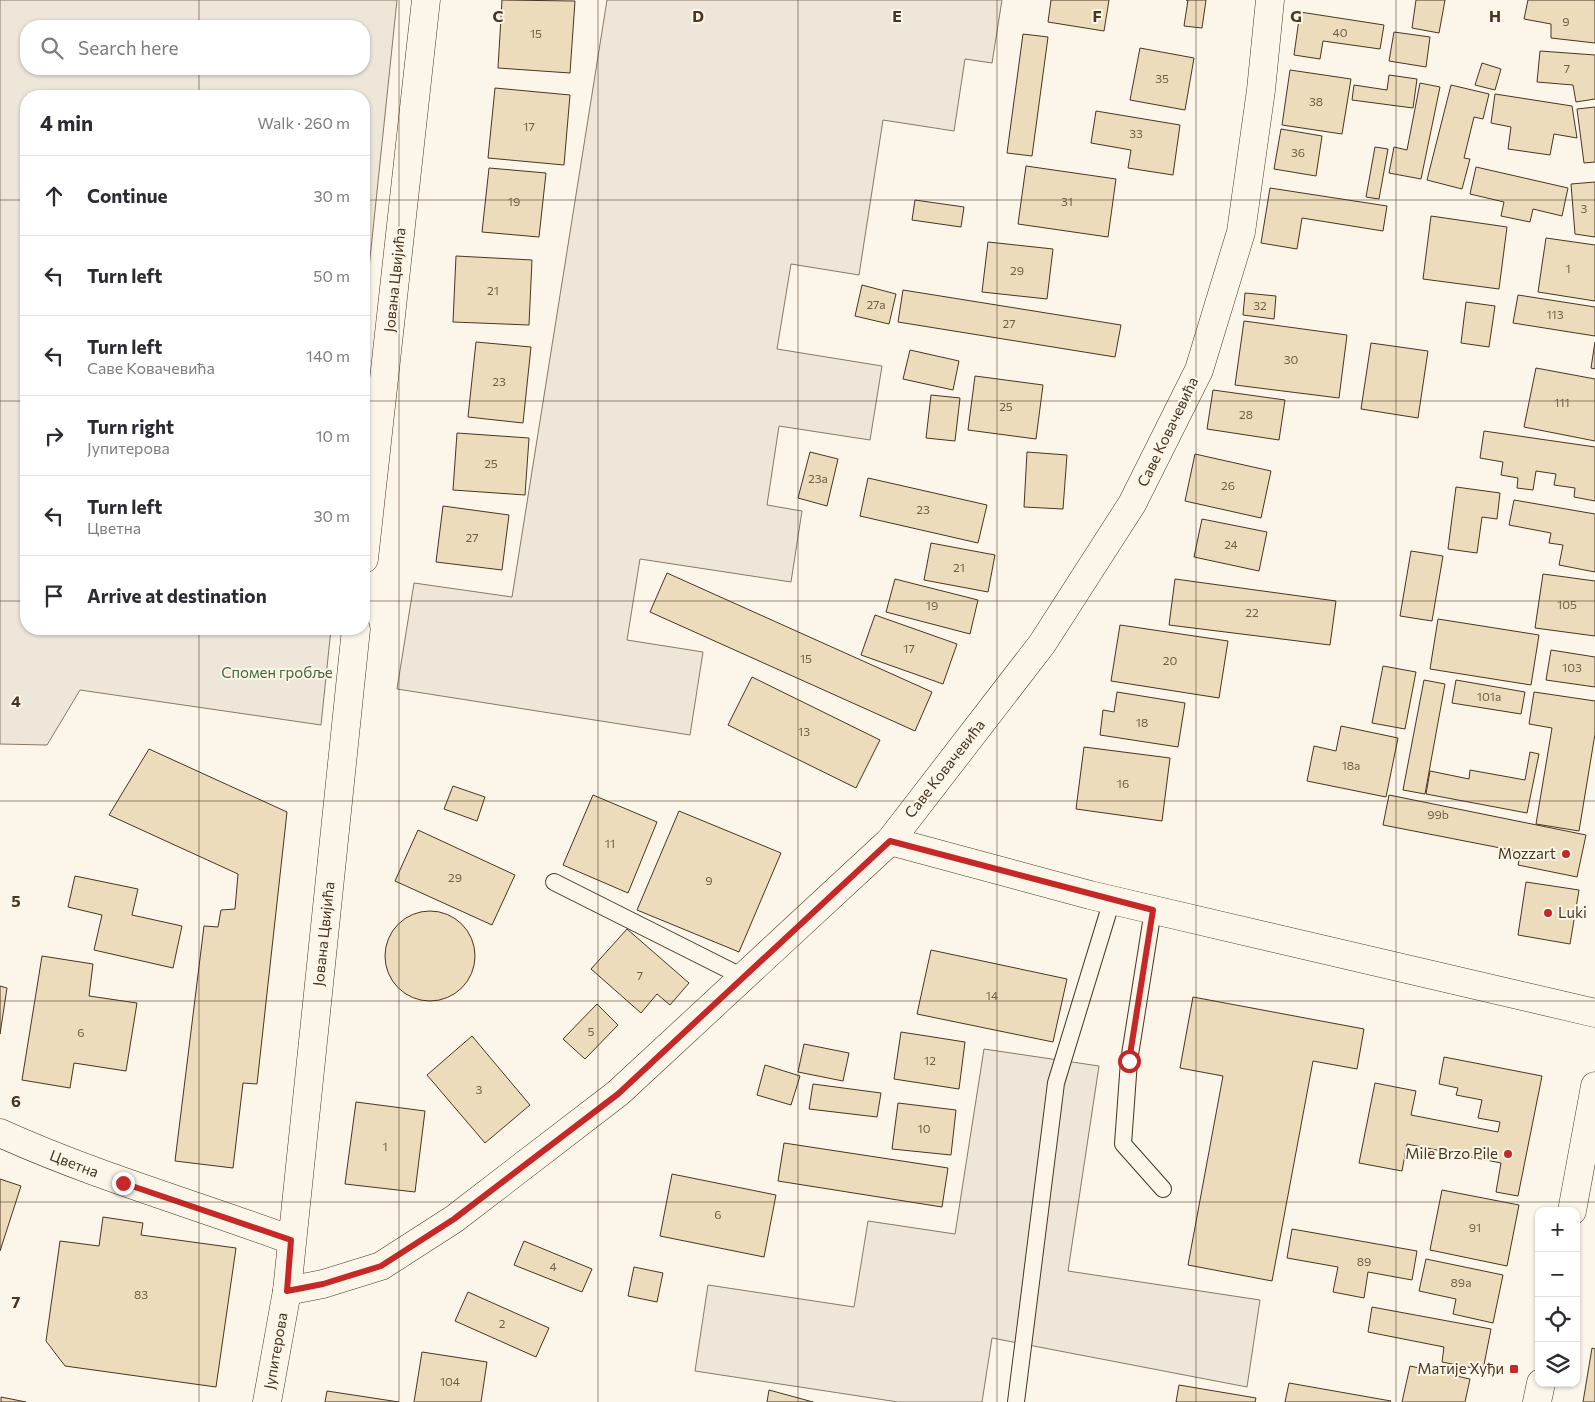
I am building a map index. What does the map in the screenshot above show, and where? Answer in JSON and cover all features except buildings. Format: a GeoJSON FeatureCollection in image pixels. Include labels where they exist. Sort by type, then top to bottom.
{"type":"FeatureCollection","features":[{"type":"Feature","properties":{"kind":"street","name":"Јована Цвијића"},"geometry":{"type":"LineString","coordinates":[[370,505],[426,0]]}},
{"type":"Feature","properties":{"kind":"street","name":"Саве Ковачевића"},"geometry":{"type":"LineString","coordinates":[[287,1291],[323,1284],[381,1266],[454,1219],[618,1094],[890,841],[1042,644],[1132,504],[1199,370],[1241,232],[1261,90],[1270,0]]}},
{"type":"Feature","properties":{"kind":"street","name":"Јована Цвијића"},"geometry":{"type":"LineString","coordinates":[[291,1240],[355,635]]}},
{"type":"Feature","properties":{"kind":"street"},"geometry":{"type":"LineString","coordinates":[[890,841],[1112,900],[1595,1013]]}},
{"type":"Feature","properties":{"kind":"street"},"geometry":{"type":"LineString","coordinates":[[1573,1207],[1595,1086]]}},
{"type":"Feature","properties":{"kind":"street","name":"Цветна"},"geometry":{"type":"LineString","coordinates":[[0,1133],[51,1156],[291,1240]]}},
{"type":"Feature","properties":{"kind":"street","name":"Јупитерова"},"geometry":{"type":"LineString","coordinates":[[267,1402],[287,1291],[291,1240]]}},
{"type":"Feature","properties":{"kind":"street"},"geometry":{"type":"LineString","coordinates":[[1537,1402],[1540,1387]]}},
{"type":"Feature","properties":{"kind":"lane"},"geometry":{"type":"LineString","coordinates":[[554,882],[743,977]]}},
{"type":"Feature","properties":{"kind":"lane"},"geometry":{"type":"LineString","coordinates":[[1016,1402],[1056,1084],[1112,900]]}},
{"type":"Feature","properties":{"kind":"lane"},"geometry":{"type":"LineString","coordinates":[[1153,910],[1129,1061],[1124,1144],[1163,1189]]}},
{"type":"Feature","properties":{"kind":"green space","name":"Спомен гробље"},"geometry":{"type":"Polygon","coordinates":[[[0,0],[397,0],[370,259],[370,90],[20,90],[20,635],[330,635],[321,725],[80,690],[47,745],[0,744],[0,0]]]}},
{"type":"Feature","properties":{"kind":"green space"},"geometry":{"type":"Polygon","coordinates":[[[607,0],[1002,0],[992,63],[965,59],[954,131],[883,120],[859,275],[791,264],[777,349],[882,366],[870,440],[779,426],[767,505],[802,511],[791,582],[640,559],[627,640],[703,652],[690,735],[397,689],[414,583],[512,597],[607,0]]]}},
{"type":"Feature","properties":{"kind":"green space"},"geometry":{"type":"Polygon","coordinates":[[[984,1049],[1099,1066],[1068,1271],[1260,1300],[1247,1387],[992,1338],[982,1402],[898,1402],[695,1371],[708,1285],[854,1307],[868,1221],[955,1234],[984,1049]]]}},
{"type":"Feature","properties":{"kind":"place","name":"Mozzart"},"geometry":{"type":"Point","coordinates":[1566,854]}},
{"type":"Feature","properties":{"kind":"place","name":"Luki"},"geometry":{"type":"Point","coordinates":[1548,913]}},
{"type":"Feature","properties":{"kind":"place","name":"Mile Brzo Pile"},"geometry":{"type":"Point","coordinates":[1508,1154]}},
{"type":"Feature","properties":{"kind":"place","name":"Матије Хуђи"},"geometry":{"type":"Point","coordinates":[1514,1369]}},
{"type":"Feature","properties":{"kind":"route"},"geometry":{"type":"LineString","coordinates":[[123,1183],[291,1240],[287,1291],[323,1284],[381,1266],[454,1219],[618,1094],[890,841],[1153,910],[1129,1061]]}}]}
